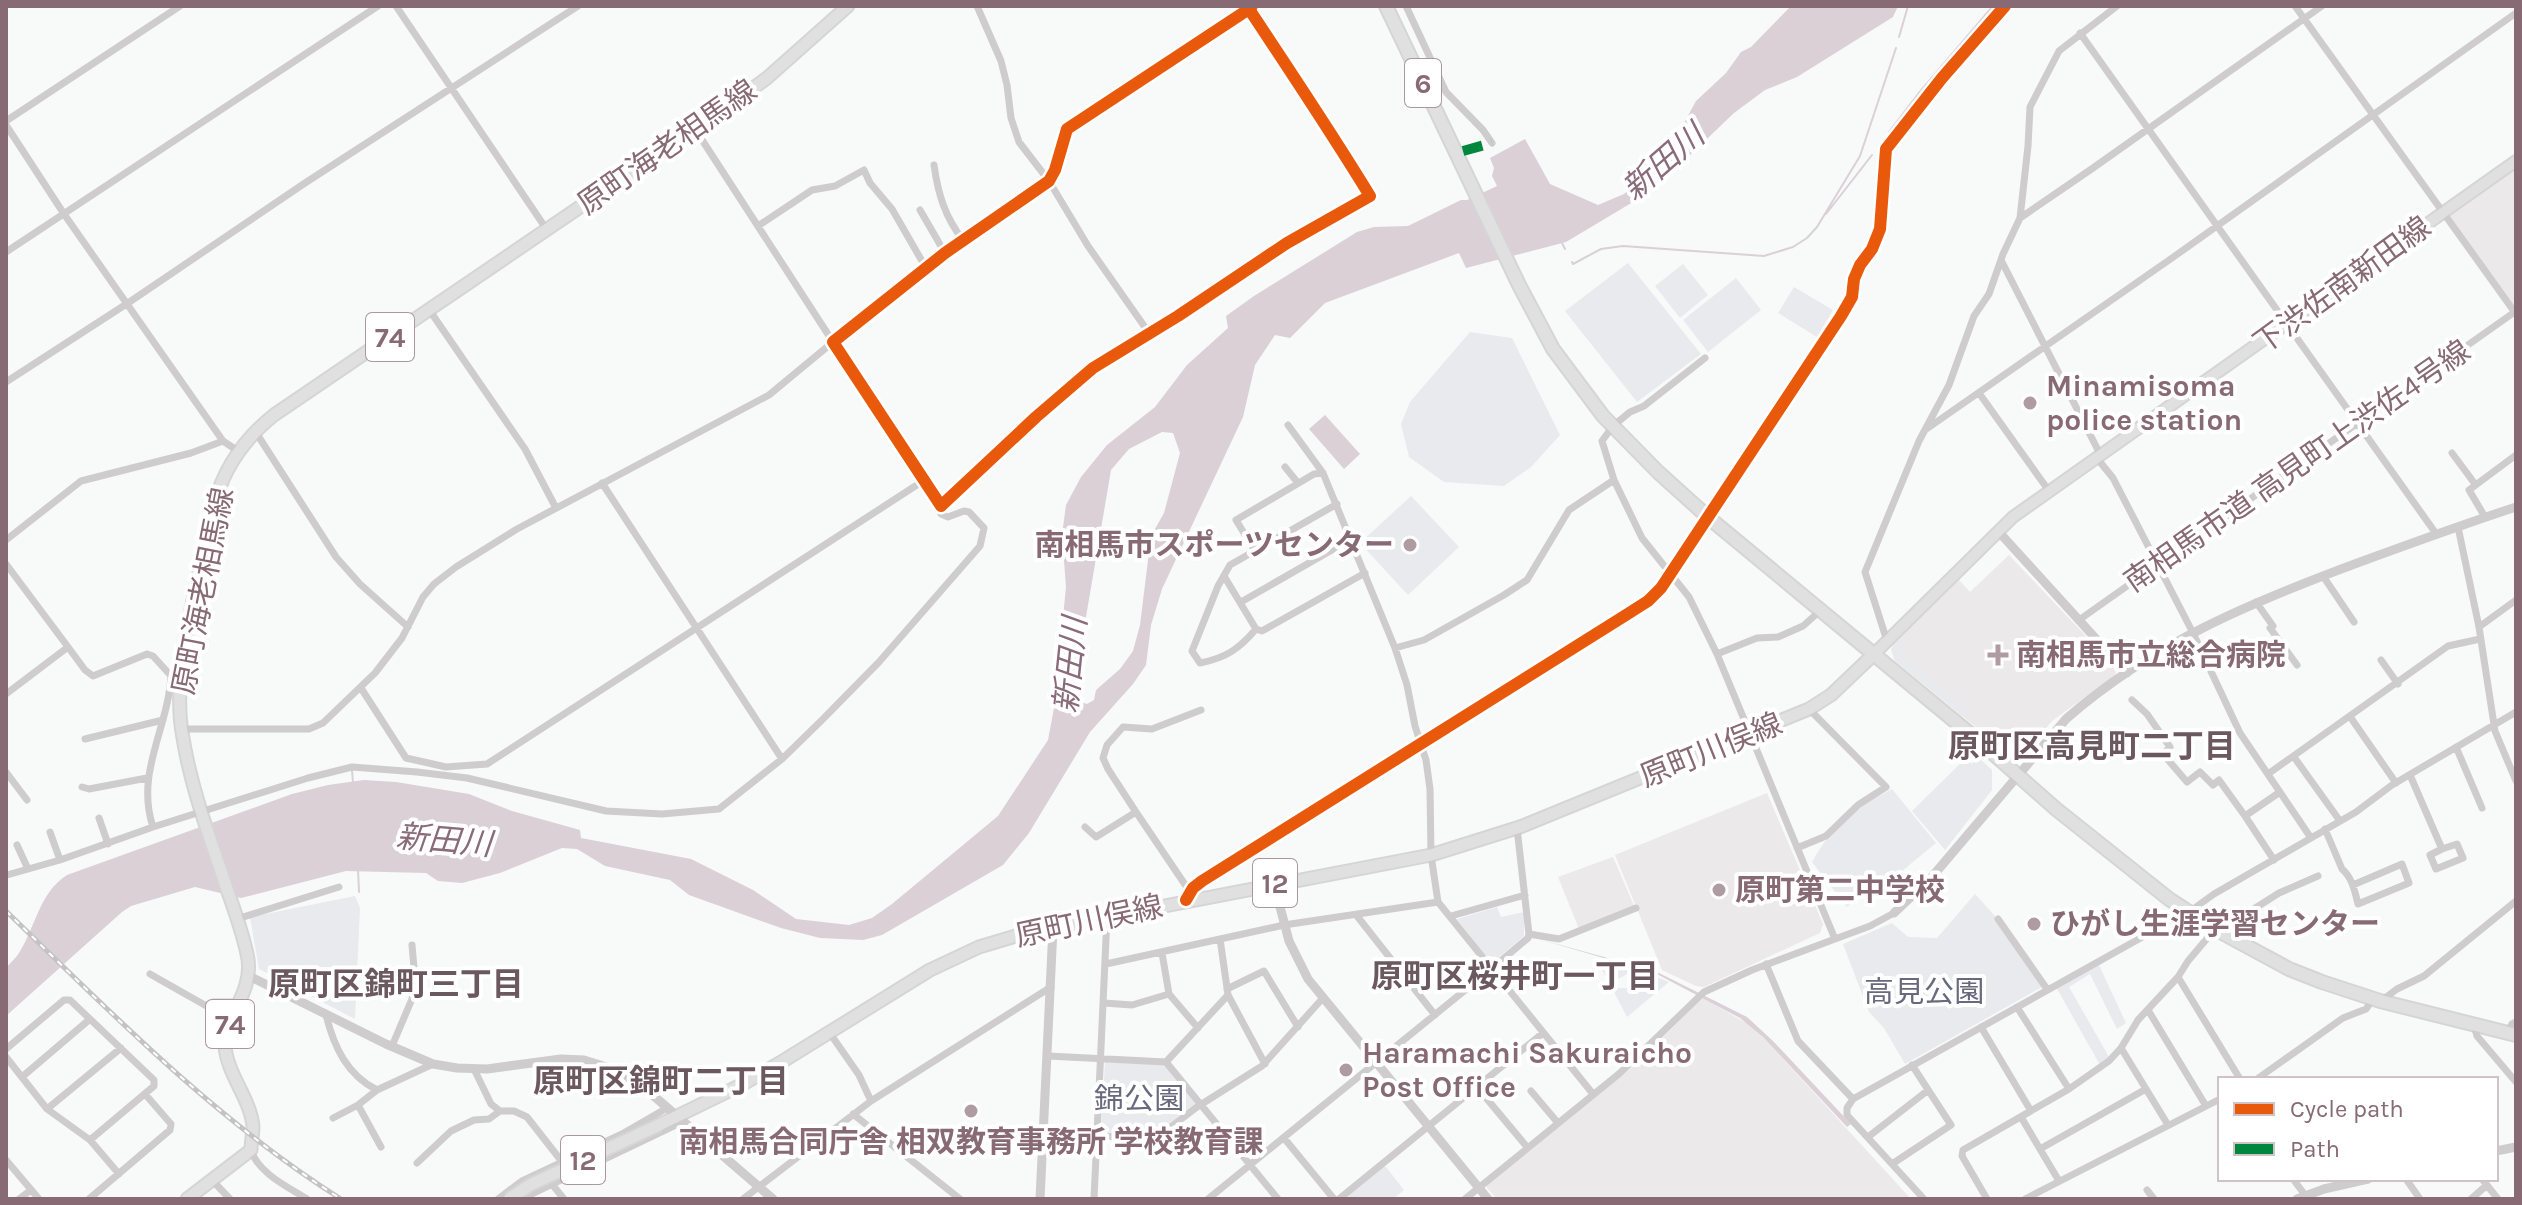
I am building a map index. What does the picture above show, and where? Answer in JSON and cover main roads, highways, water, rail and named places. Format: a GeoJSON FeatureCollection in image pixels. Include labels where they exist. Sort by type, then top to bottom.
{"type":"FeatureCollection","features":[{"type":"Feature","properties":{"kind":"highway","name":"6"},"geometry":{"type":"LineString","coordinates":[[1386,6],[1513,273],[1553,349],[1596,407],[1635,450],[1709,518],[2056,809],[2186,911],[2218,932],[2289,969],[2377,1000],[2511,1034]]}},
{"type":"Feature","properties":{"kind":"main road","name":"原町海老相馬線"},"geometry":{"type":"LineString","coordinates":[[187,1199],[251,1150],[253,1133],[251,1118],[230,1068],[225,1041],[249,976],[248,960],[202,813],[181,729],[176,678],[214,505],[238,451],[274,415],[767,78],[848,6]]}},
{"type":"Feature","properties":{"kind":"main road","name":"下渋佐南新田線"},"geometry":{"type":"LineString","coordinates":[[1874,654],[1998,531],[2049,491],[2516,161]]}},
{"type":"Feature","properties":{"kind":"main road","name":"原町川俣線"},"geometry":{"type":"LineString","coordinates":[[509,1199],[530,1185],[659,1125],[681,1119],[906,983],[953,958],[1001,940],[1053,928],[1431,855],[1517,828],[1809,709],[1831,695],[1874,654]]}},
{"type":"Feature","properties":{"kind":"water","name":"新田川"},"geometry":{"type":"Polygon","coordinates":[[[1791,6],[1898,6],[1893,17],[1797,77],[1765,90],[1734,113],[1665,179],[1566,242],[1466,268],[1459,253],[1325,303],[1290,338],[1275,335],[1255,365],[1243,417],[1162,589],[1151,625],[1146,665],[1090,732],[1029,833],[1003,865],[882,935],[863,940],[820,938],[781,928],[689,895],[670,880],[605,866],[577,849],[562,848],[500,873],[462,883],[438,881],[426,873],[346,871],[241,898],[195,887],[131,906],[6,1016],[6,968],[25,943],[50,891],[67,875],[292,794],[364,780],[469,794],[512,811],[580,830],[581,838],[691,859],[753,890],[796,919],[849,925],[872,918],[998,816],[1048,740],[1066,587],[1062,535],[1066,505],[1081,477],[1107,445],[1155,407],[1187,365],[1228,328],[1226,316],[1357,232],[1374,227],[1408,226],[1497,186],[1492,176],[1494,168],[1490,158],[1525,139],[1550,184],[1598,205],[1624,194],[1663,161],[1696,101],[1726,73],[1741,52],[1751,47],[1791,6]],[[1162,432],[1129,449],[1111,470],[1072,699],[1087,704],[1094,700],[1096,690],[1120,669],[1133,651],[1140,625],[1151,536],[1164,513],[1180,453],[1173,433],[1162,432]]]}},
{"type":"Feature","properties":{"kind":"water"},"geometry":{"type":"Polygon","coordinates":[[[1325,415],[1360,454],[1344,469],[1309,429],[1325,415]]]}},
{"type":"Feature","properties":{"kind":"water"},"geometry":{"type":"Polygon","coordinates":[[[1535,938],[1655,971],[1747,1017],[1851,1124],[1847,1127],[1763,1037],[1740,1018],[1655,973],[1535,938]]]}},
{"type":"Feature","properties":{"kind":"waterway"},"geometry":{"type":"LineString","coordinates":[[1899,37],[1908,6]]}},
{"type":"Feature","properties":{"kind":"waterway"},"geometry":{"type":"LineString","coordinates":[[1889,132],[1993,6]]}},
{"type":"Feature","properties":{"kind":"waterway"},"geometry":{"type":"LineString","coordinates":[[1572,262],[1601,249],[1623,246],[1764,256],[1793,247],[1807,238],[1817,227],[1860,156],[1896,48]]}},
{"type":"Feature","properties":{"kind":"waterway"},"geometry":{"type":"LineString","coordinates":[[1826,214],[1872,155]]}},
{"type":"Feature","properties":{"kind":"waterway"},"geometry":{"type":"LineString","coordinates":[[1561,241],[1565,249]]}},
{"type":"Feature","properties":{"kind":"waterway"},"geometry":{"type":"LineString","coordinates":[[352,770],[353,783]]}},
{"type":"Feature","properties":{"kind":"waterway"},"geometry":{"type":"LineString","coordinates":[[358,869],[359,892]]}},
{"type":"Feature","properties":{"kind":"railway"},"geometry":{"type":"LineString","coordinates":[[6,911],[166,1064],[251,1135],[341,1199]]}},
{"type":"Feature","properties":{"kind":"place","name":"Minamisoma police station"},"geometry":{"type":"Point","coordinates":[2030,403]}},
{"type":"Feature","properties":{"kind":"place","name":"南相馬市スポーツセンター"},"geometry":{"type":"Point","coordinates":[1410,545]}},
{"type":"Feature","properties":{"kind":"place","name":"南相馬市立総合病院"},"geometry":{"type":"Point","coordinates":[1998,655]}},
{"type":"Feature","properties":{"kind":"place","name":"原町第二中学校"},"geometry":{"type":"Point","coordinates":[1719,890]}},
{"type":"Feature","properties":{"kind":"place","name":"ひがし生涯学習センター"},"geometry":{"type":"Point","coordinates":[2034,924]}},
{"type":"Feature","properties":{"kind":"place","name":"Haramachi Sakuraicho Post Office"},"geometry":{"type":"Point","coordinates":[1346,1070]}},
{"type":"Feature","properties":{"kind":"place","name":"南相馬合同庁舎 相双教育事務所 学校教育課"},"geometry":{"type":"Point","coordinates":[971,1111]}},
{"type":"Feature","properties":{"kind":"district","name":"原町区高見町二丁目"},"geometry":{"type":"Point","coordinates":[2092,746]}},
{"type":"Feature","properties":{"kind":"district","name":"原町区桜井町一丁目"},"geometry":{"type":"Point","coordinates":[1515,976]}},
{"type":"Feature","properties":{"kind":"district","name":"原町区錦町三丁目"},"geometry":{"type":"Point","coordinates":[396,984]}},
{"type":"Feature","properties":{"kind":"district","name":"原町区錦町二丁目"},"geometry":{"type":"Point","coordinates":[661,1081]}},
{"type":"Feature","properties":{"kind":"park label","name":"高見公園"},"geometry":{"type":"Point","coordinates":[1924,992]}},
{"type":"Feature","properties":{"kind":"park label","name":"錦公園"},"geometry":{"type":"Point","coordinates":[1139,1099]}}]}
